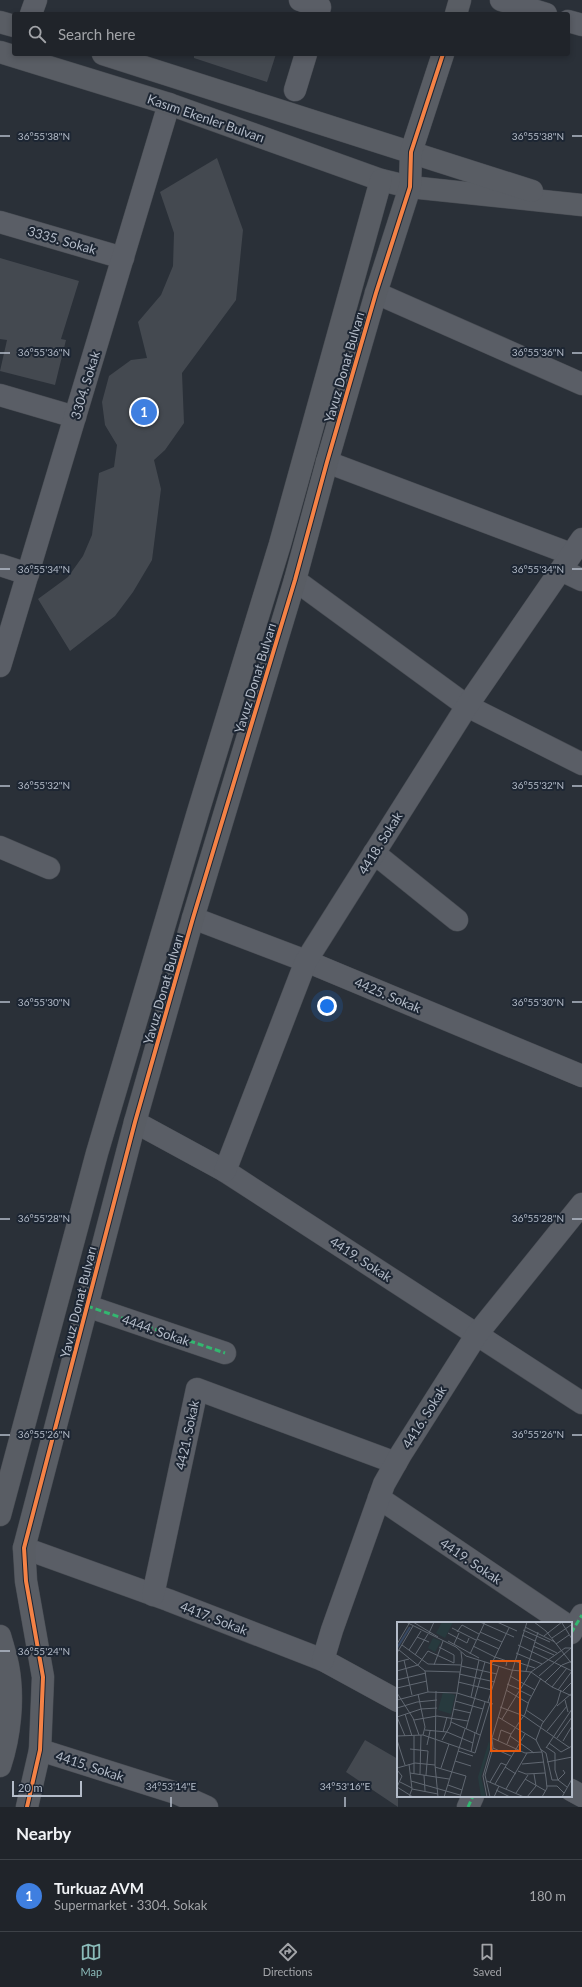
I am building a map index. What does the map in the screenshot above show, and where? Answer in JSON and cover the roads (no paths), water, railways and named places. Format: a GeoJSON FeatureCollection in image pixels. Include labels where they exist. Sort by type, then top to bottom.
{"type":"FeatureCollection","features":[{"type":"Feature","properties":{"kind":"street"},"geometry":{"type":"LineString","coordinates":[[32,12],[36,0]]}},
{"type":"Feature","properties":{"kind":"street"},"geometry":{"type":"LineString","coordinates":[[300,0],[320,7],[319,12]]}},
{"type":"Feature","properties":{"kind":"street"},"geometry":{"type":"LineString","coordinates":[[457,12],[460,0]]}},
{"type":"Feature","properties":{"kind":"street"},"geometry":{"type":"LineString","coordinates":[[501,0],[540,12]]}},
{"type":"Feature","properties":{"kind":"street"},"geometry":{"type":"LineString","coordinates":[[0,22],[12,25]]}},
{"type":"Feature","properties":{"kind":"street"},"geometry":{"type":"LineString","coordinates":[[570,22],[582,25]]}},
{"type":"Feature","properties":{"kind":"street","name":"Kasım Ekenler Bulvarı"},"geometry":{"type":"LineString","coordinates":[[0,52],[12,56]]}},
{"type":"Feature","properties":{"kind":"street","name":"Kasım Ekenler Bulvarı"},"geometry":{"type":"LineString","coordinates":[[13,56],[169,104],[381,180],[410,187],[578,205]]}},
{"type":"Feature","properties":{"kind":"street"},"geometry":{"type":"LineString","coordinates":[[109,56],[578,205]]}},
{"type":"Feature","properties":{"kind":"street"},"geometry":{"type":"LineString","coordinates":[[295,90],[305,56]]}},
{"type":"Feature","properties":{"kind":"street"},"geometry":{"type":"LineString","coordinates":[[381,180],[411,152],[442,56]]}},
{"type":"Feature","properties":{"kind":"street","name":"3304. Sokak"},"geometry":{"type":"LineString","coordinates":[[0,666],[169,104]]}},
{"type":"Feature","properties":{"kind":"street","name":"Yavuz Donat Bulvarı"},"geometry":{"type":"LineString","coordinates":[[27,1807],[40,1750],[43,1677],[26,1581],[24,1548],[135,1122],[193,918],[295,580],[327,462],[376,293],[410,187],[411,152]]}},
{"type":"Feature","properties":{"kind":"street","name":"Yavuz Donat Bulvarı"},"geometry":{"type":"LineString","coordinates":[[0,1515],[98,1153],[200,804],[280,544],[381,180]]}},
{"type":"Feature","properties":{"kind":"street","name":"3335. Sokak"},"geometry":{"type":"LineString","coordinates":[[0,222],[123,258]]}},
{"type":"Feature","properties":{"kind":"street"},"geometry":{"type":"LineString","coordinates":[[376,293],[582,384]]}},
{"type":"Feature","properties":{"kind":"street"},"geometry":{"type":"LineString","coordinates":[[0,395],[75,417]]}},
{"type":"Feature","properties":{"kind":"street"},"geometry":{"type":"LineString","coordinates":[[327,462],[571,554],[582,580]]}},
{"type":"Feature","properties":{"kind":"street","name":"4418. Sokak"},"geometry":{"type":"LineString","coordinates":[[225,1171],[306,961],[467,706],[571,554]]}},
{"type":"Feature","properties":{"kind":"street"},"geometry":{"type":"LineString","coordinates":[[0,565],[28,574]]}},
{"type":"Feature","properties":{"kind":"street"},"geometry":{"type":"LineString","coordinates":[[295,580],[467,706],[582,764]]}},
{"type":"Feature","properties":{"kind":"street"},"geometry":{"type":"LineString","coordinates":[[0,847],[49,868]]}},
{"type":"Feature","properties":{"kind":"street"},"geometry":{"type":"LineString","coordinates":[[374,853],[457,920]]}},
{"type":"Feature","properties":{"kind":"street","name":"4425. Sokak"},"geometry":{"type":"LineString","coordinates":[[193,918],[306,961],[582,1076]]}},
{"type":"Feature","properties":{"kind":"street","name":"4419. Sokak"},"geometry":{"type":"LineString","coordinates":[[135,1122],[225,1171],[582,1403]]}},
{"type":"Feature","properties":{"kind":"street","name":"4416. Sokak"},"geometry":{"type":"LineString","coordinates":[[323,1660],[384,1484],[477,1334],[582,1204]]}},
{"type":"Feature","properties":{"kind":"street","name":"4444. Sokak"},"geometry":{"type":"LineString","coordinates":[[87,1306],[225,1353]]}},
{"type":"Feature","properties":{"kind":"street","name":"4421. Sokak"},"geometry":{"type":"LineString","coordinates":[[152,1596],[197,1389],[396,1463]]}},
{"type":"Feature","properties":{"kind":"street","name":"4419. Sokak"},"geometry":{"type":"LineString","coordinates":[[379,1498],[566,1622]]}},
{"type":"Feature","properties":{"kind":"street","name":"4417. Sokak"},"geometry":{"type":"LineString","coordinates":[[24,1548],[323,1660],[397,1700]]}},
{"type":"Feature","properties":{"kind":"street"},"geometry":{"type":"LineString","coordinates":[[0,1636],[8,1666],[10,1698],[7,1746],[0,1766]]}},
{"type":"Feature","properties":{"kind":"street","name":"4415. Sokak"},"geometry":{"type":"LineString","coordinates":[[40,1750],[176,1793],[206,1807]]}},
{"type":"Feature","properties":{"kind":"street"},"geometry":{"type":"LineString","coordinates":[[572,1791],[582,1796]]}},
{"type":"Feature","properties":{"kind":"street"},"geometry":{"type":"LineString","coordinates":[[468,1807],[473,1797]]}},
{"type":"Feature","properties":{"kind":"place","name":"Turkuaz AVM"},"geometry":{"type":"Point","coordinates":[144,412]}}]}
